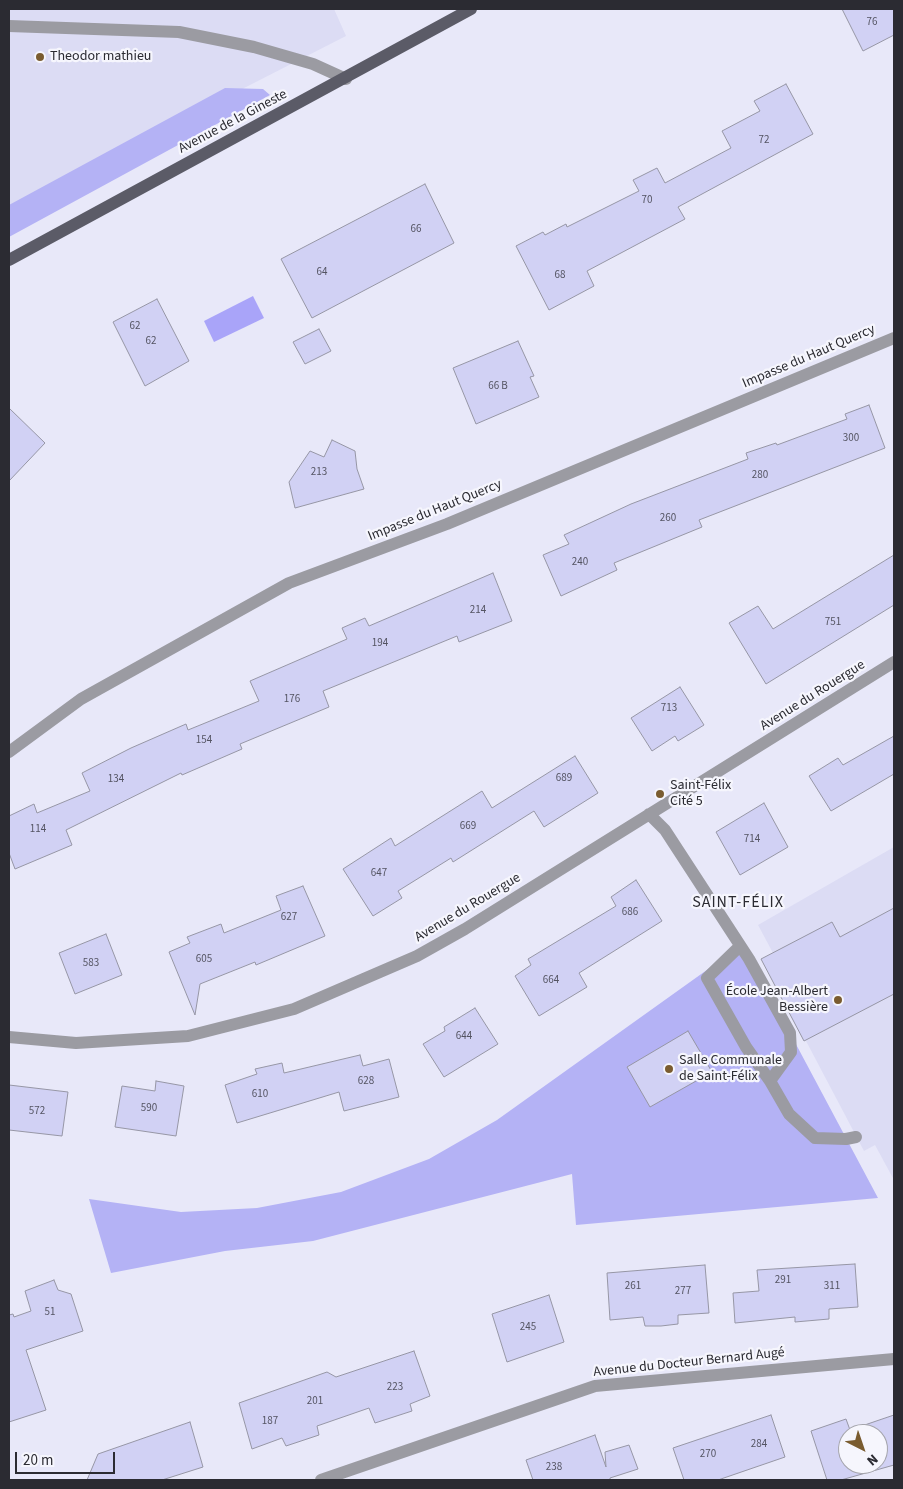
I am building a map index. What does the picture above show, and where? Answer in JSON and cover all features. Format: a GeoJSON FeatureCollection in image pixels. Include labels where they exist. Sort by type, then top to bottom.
{"type":"FeatureCollection","features":[{"type":"Feature","properties":{"kind":"main road","name":"Avenue de la Gineste"},"geometry":{"type":"LineString","coordinates":[[9,260],[346,79],[471,9]]}},
{"type":"Feature","properties":{"kind":"street"},"geometry":{"type":"LineString","coordinates":[[9,26],[179,32],[262,49],[313,64],[346,79]]}},
{"type":"Feature","properties":{"kind":"street","name":"Impasse du Haut Quercy"},"geometry":{"type":"LineString","coordinates":[[9,752],[81,699],[289,583],[447,524],[894,338]]}},
{"type":"Feature","properties":{"kind":"street","name":"Avenue du Rouergue"},"geometry":{"type":"LineString","coordinates":[[9,1037],[76,1043],[188,1036],[294,1009],[433,947],[894,662]]}},
{"type":"Feature","properties":{"kind":"street"},"geometry":{"type":"LineString","coordinates":[[649,814],[666,830],[749,959],[790,1033],[791,1052],[770,1081]]}},
{"type":"Feature","properties":{"kind":"street"},"geometry":{"type":"LineString","coordinates":[[739,946],[708,978],[746,1047],[770,1081],[789,1114],[815,1138],[846,1139],[856,1137]]}},
{"type":"Feature","properties":{"kind":"street","name":"Avenue du Docteur Bernard Augé"},"geometry":{"type":"LineString","coordinates":[[321,1480],[595,1386],[894,1359]]}},
{"type":"Feature","properties":{"kind":"shaded area"},"geometry":{"type":"Polygon","coordinates":[[[9,9],[334,9],[346,36],[9,208],[9,9]]]}},
{"type":"Feature","properties":{"kind":"shaded area"},"geometry":{"type":"Polygon","coordinates":[[[225,88],[263,89],[270,95],[9,237],[9,205],[225,88]]]}},
{"type":"Feature","properties":{"kind":"shaded area"},"geometry":{"type":"Polygon","coordinates":[[[253,296],[264,318],[214,342],[204,321],[253,296]]]}},
{"type":"Feature","properties":{"kind":"shaded area","name":"École Jean-Albert Bessière"},"geometry":{"type":"Polygon","coordinates":[[[894,847],[894,1180],[875,1145],[864,1151],[806,1041],[804,1041],[761,959],[773,953],[758,925],[894,847]]]}},
{"type":"Feature","properties":{"kind":"shaded area"},"geometry":{"type":"Polygon","coordinates":[[[739,947],[790,1033],[878,1198],[576,1225],[572,1174],[313,1241],[225,1251],[111,1273],[89,1199],[181,1212],[257,1208],[341,1192],[429,1159],[497,1120],[739,947]]]}},
{"type":"Feature","properties":{"kind":"building"},"geometry":{"type":"Polygon","coordinates":[[[842,9],[894,9],[894,35],[863,51],[842,9]]]}},
{"type":"Feature","properties":{"kind":"building"},"geometry":{"type":"Polygon","coordinates":[[[786,84],[813,134],[678,207],[685,219],[587,271],[594,286],[549,310],[516,246],[543,232],[545,235],[566,224],[567,227],[639,191],[633,180],[657,168],[665,183],[731,148],[722,131],[760,111],[754,101],[786,84]]]}},
{"type":"Feature","properties":{"kind":"building"},"geometry":{"type":"Polygon","coordinates":[[[425,184],[454,243],[312,318],[281,259],[425,184]]]}},
{"type":"Feature","properties":{"kind":"building"},"geometry":{"type":"Polygon","coordinates":[[[157,299],[189,361],[145,386],[113,322],[157,299]]]}},
{"type":"Feature","properties":{"kind":"building"},"geometry":{"type":"Polygon","coordinates":[[[319,329],[331,351],[305,364],[293,342],[319,329]]]}},
{"type":"Feature","properties":{"kind":"building"},"geometry":{"type":"Polygon","coordinates":[[[518,341],[534,376],[530,377],[539,397],[476,424],[453,368],[518,341]]]}},
{"type":"Feature","properties":{"kind":"building"},"geometry":{"type":"Polygon","coordinates":[[[869,405],[885,448],[699,520],[702,527],[614,563],[617,570],[561,596],[543,555],[569,544],[564,535],[631,504],[748,459],[746,453],[776,443],[777,445],[847,419],[845,414],[869,405]]]}},
{"type":"Feature","properties":{"kind":"building"},"geometry":{"type":"Polygon","coordinates":[[[9,408],[45,443],[9,481],[9,408]]]}},
{"type":"Feature","properties":{"kind":"building"},"geometry":{"type":"Polygon","coordinates":[[[332,440],[355,451],[357,469],[364,489],[295,508],[289,482],[310,451],[324,457],[332,440]]]}},
{"type":"Feature","properties":{"kind":"building"},"geometry":{"type":"Polygon","coordinates":[[[894,555],[894,605],[766,684],[729,623],[758,606],[773,629],[894,555]]]}},
{"type":"Feature","properties":{"kind":"building"},"geometry":{"type":"Polygon","coordinates":[[[493,573],[512,621],[459,642],[457,636],[323,691],[329,707],[240,744],[242,749],[182,775],[181,773],[66,830],[72,845],[15,869],[9,853],[9,816],[34,804],[37,813],[90,791],[82,773],[131,748],[186,724],[188,730],[259,701],[250,681],[347,639],[342,628],[365,618],[369,626],[493,573]]]}},
{"type":"Feature","properties":{"kind":"building"},"geometry":{"type":"Polygon","coordinates":[[[680,687],[704,725],[678,741],[675,736],[652,751],[631,718],[680,687]]]}},
{"type":"Feature","properties":{"kind":"building"},"geometry":{"type":"Polygon","coordinates":[[[894,736],[894,774],[831,811],[809,776],[838,758],[843,765],[894,736]]]}},
{"type":"Feature","properties":{"kind":"building"},"geometry":{"type":"Polygon","coordinates":[[[575,756],[598,793],[544,827],[534,811],[453,862],[451,858],[398,891],[402,898],[373,916],[343,869],[391,838],[395,846],[482,791],[492,808],[575,756]]]}},
{"type":"Feature","properties":{"kind":"building"},"geometry":{"type":"Polygon","coordinates":[[[764,803],[788,847],[740,875],[716,832],[764,803]]]}},
{"type":"Feature","properties":{"kind":"building"},"geometry":{"type":"Polygon","coordinates":[[[636,880],[662,921],[579,973],[587,987],[539,1016],[515,976],[531,965],[528,959],[616,906],[611,897],[636,880]]]}},
{"type":"Feature","properties":{"kind":"building"},"geometry":{"type":"Polygon","coordinates":[[[303,886],[325,936],[256,965],[255,962],[200,984],[195,1015],[169,952],[190,943],[187,937],[221,924],[224,933],[281,910],[276,896],[303,886]]]}},
{"type":"Feature","properties":{"kind":"building"},"geometry":{"type":"Polygon","coordinates":[[[894,908],[894,994],[804,1041],[761,959],[832,922],[840,937],[894,908]]]}},
{"type":"Feature","properties":{"kind":"building"},"geometry":{"type":"Polygon","coordinates":[[[106,934],[122,975],[75,994],[59,953],[106,934]]]}},
{"type":"Feature","properties":{"kind":"building"},"geometry":{"type":"Polygon","coordinates":[[[475,1008],[498,1044],[444,1077],[423,1044],[445,1031],[444,1027],[475,1008]]]}},
{"type":"Feature","properties":{"kind":"building","name":"Salle Communale de Saint-Félix"},"geometry":{"type":"Polygon","coordinates":[[[688,1031],[712,1072],[650,1107],[627,1067],[688,1031]]]}},
{"type":"Feature","properties":{"kind":"building"},"geometry":{"type":"Polygon","coordinates":[[[360,1055],[363,1066],[389,1059],[399,1097],[344,1111],[339,1092],[237,1123],[225,1085],[257,1074],[255,1069],[282,1063],[284,1073],[360,1055]]]}},
{"type":"Feature","properties":{"kind":"building"},"geometry":{"type":"Polygon","coordinates":[[[156,1081],[184,1086],[176,1136],[115,1127],[122,1086],[155,1091],[156,1081]]]}},
{"type":"Feature","properties":{"kind":"building"},"geometry":{"type":"Polygon","coordinates":[[[9,1085],[68,1092],[62,1136],[9,1130],[9,1085]]]}},
{"type":"Feature","properties":{"kind":"building"},"geometry":{"type":"Polygon","coordinates":[[[855,1264],[858,1307],[829,1309],[829,1319],[795,1322],[795,1317],[735,1323],[733,1293],[759,1291],[757,1270],[855,1264]]]}},
{"type":"Feature","properties":{"kind":"building"},"geometry":{"type":"Polygon","coordinates":[[[705,1265],[709,1313],[678,1315],[678,1324],[661,1326],[645,1326],[643,1317],[610,1320],[607,1273],[705,1265]]]}},
{"type":"Feature","properties":{"kind":"building"},"geometry":{"type":"Polygon","coordinates":[[[54,1280],[58,1290],[71,1294],[83,1331],[26,1350],[46,1410],[9,1422],[9,1315],[13,1314],[14,1317],[31,1311],[25,1291],[54,1280]]]}},
{"type":"Feature","properties":{"kind":"building"},"geometry":{"type":"Polygon","coordinates":[[[549,1295],[564,1342],[507,1362],[492,1314],[549,1295]]]}},
{"type":"Feature","properties":{"kind":"building"},"geometry":{"type":"Polygon","coordinates":[[[414,1351],[430,1396],[410,1404],[412,1411],[375,1423],[369,1408],[317,1426],[319,1435],[286,1446],[282,1438],[252,1449],[239,1403],[327,1372],[336,1377],[414,1351]]]}},
{"type":"Feature","properties":{"kind":"building"},"geometry":{"type":"Polygon","coordinates":[[[771,1415],[785,1457],[718,1480],[684,1480],[673,1448],[771,1415]]]}},
{"type":"Feature","properties":{"kind":"building"},"geometry":{"type":"Polygon","coordinates":[[[894,1415],[894,1465],[888,1467],[888,1424],[868,1424],[894,1415]]]}},
{"type":"Feature","properties":{"kind":"building"},"geometry":{"type":"Polygon","coordinates":[[[846,1419],[848,1424],[838,1424],[838,1474],[862,1474],[841,1480],[827,1480],[811,1431],[846,1419]]]}},
{"type":"Feature","properties":{"kind":"building"},"geometry":{"type":"Polygon","coordinates":[[[190,1422],[203,1467],[162,1480],[87,1480],[98,1454],[190,1422]]]}},
{"type":"Feature","properties":{"kind":"building"},"geometry":{"type":"Polygon","coordinates":[[[595,1435],[606,1467],[605,1452],[629,1445],[638,1469],[610,1478],[610,1480],[533,1480],[526,1460],[595,1435]]]}},
{"type":"Feature","properties":{"kind":"place","name":"Theodor mathieu"},"geometry":{"type":"Point","coordinates":[40,57]}},
{"type":"Feature","properties":{"kind":"place","name":"Saint-Félix Cité 5"},"geometry":{"type":"Point","coordinates":[660,794]}},
{"type":"Feature","properties":{"kind":"place","name":"École Jean-Albert Bessière"},"geometry":{"type":"Point","coordinates":[838,1000]}},
{"type":"Feature","properties":{"kind":"place","name":"Salle Communale de Saint-Félix"},"geometry":{"type":"Point","coordinates":[669,1069]}},
{"type":"Feature","properties":{"kind":"district","name":"SAINT-FÉLIX"},"geometry":{"type":"Point","coordinates":[738,903]}}]}
